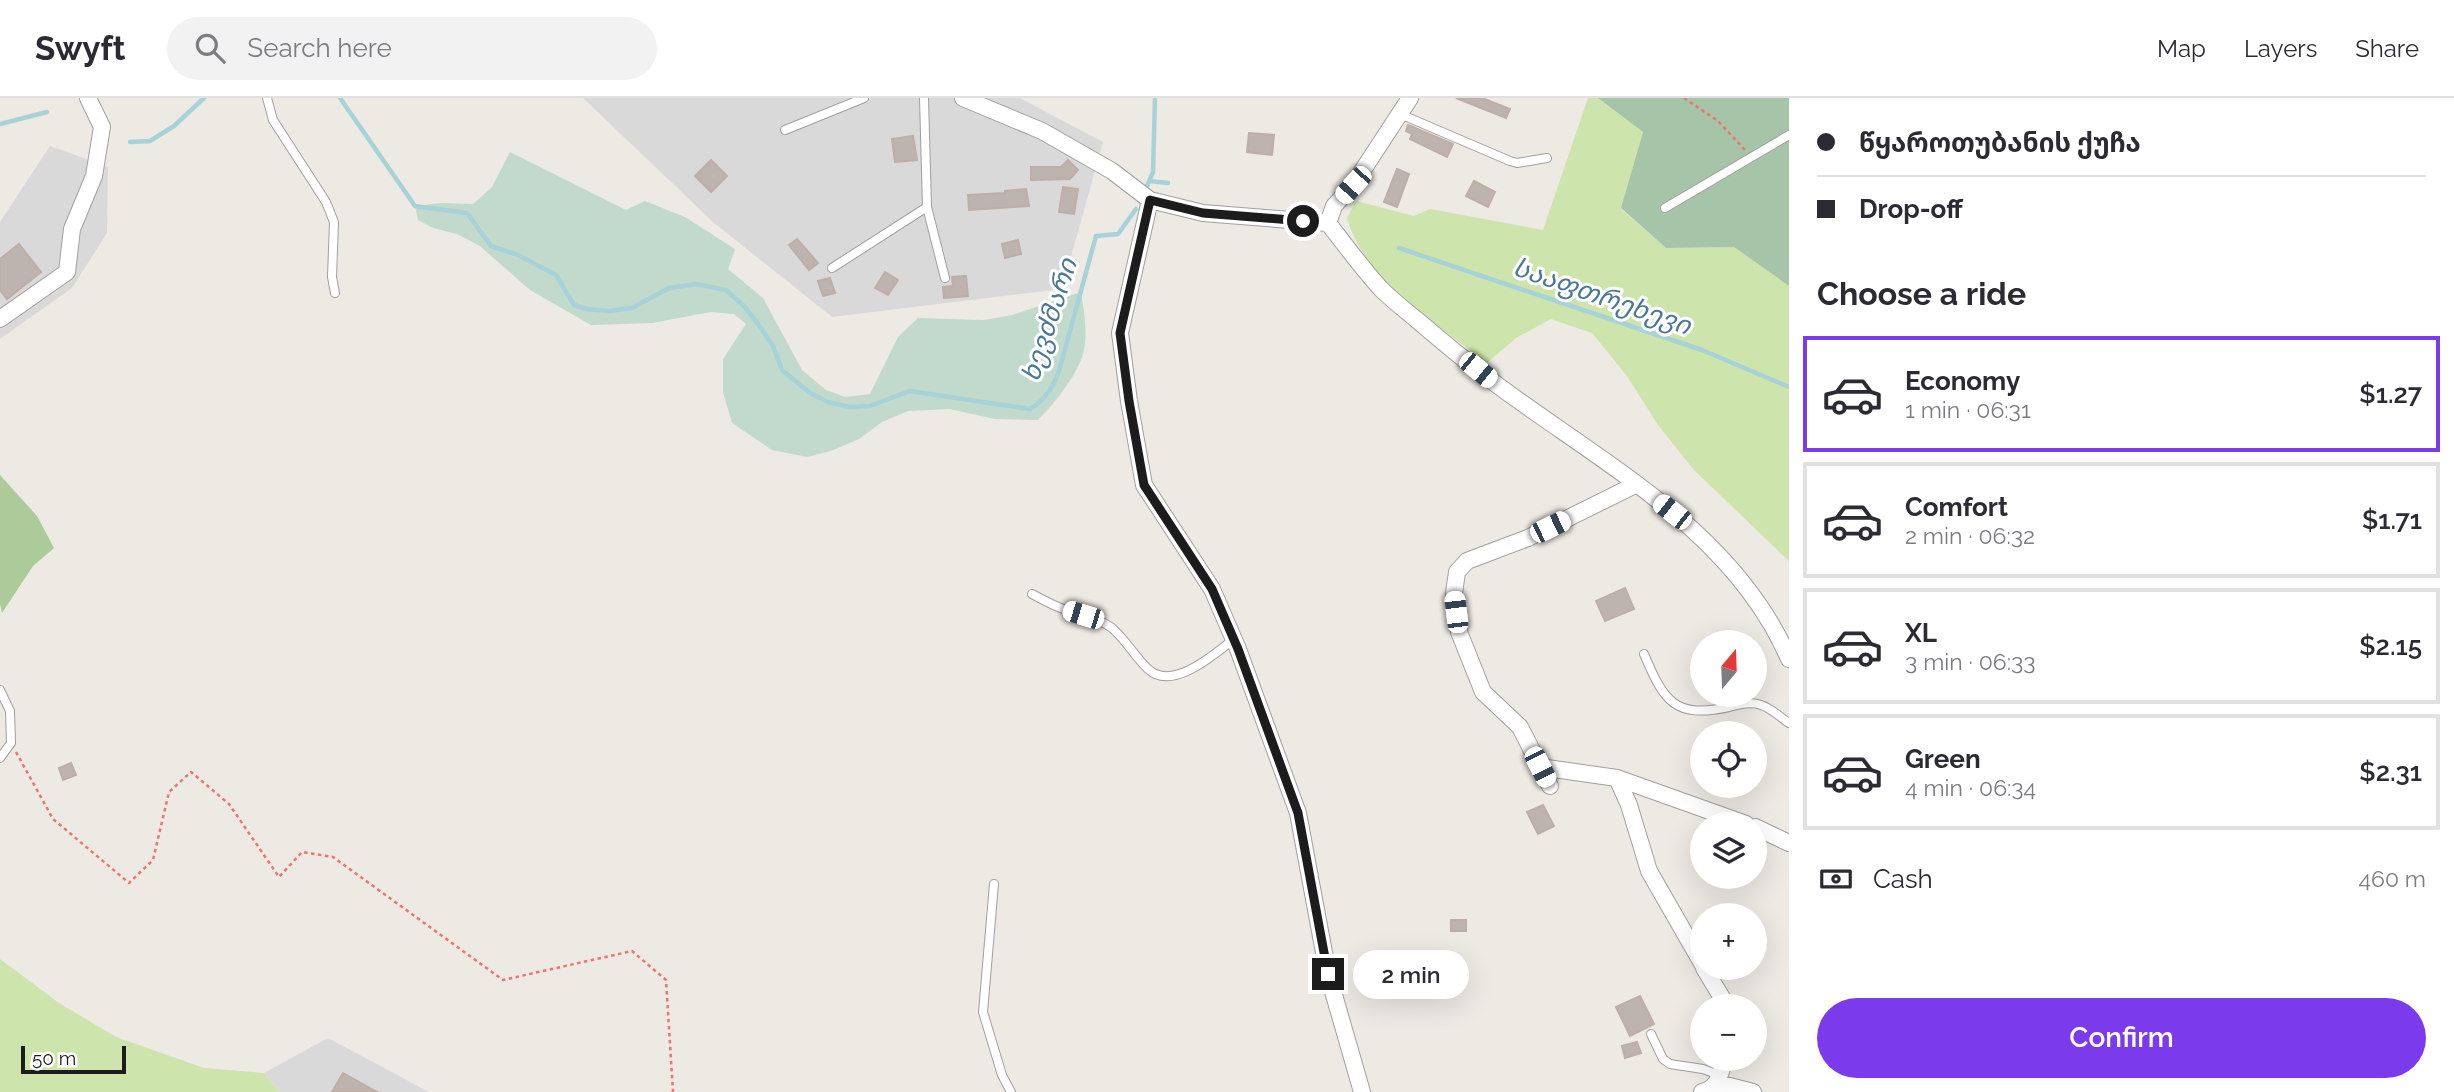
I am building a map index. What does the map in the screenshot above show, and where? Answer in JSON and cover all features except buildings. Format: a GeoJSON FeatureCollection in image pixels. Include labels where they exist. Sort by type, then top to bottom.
{"type":"FeatureCollection","features":[{"type":"Feature","properties":{"kind":"street"},"geometry":{"type":"LineString","coordinates":[[0,319],[66,272],[72,229],[94,176],[102,127],[88,98]]}},
{"type":"Feature","properties":{"kind":"street"},"geometry":{"type":"LineString","coordinates":[[963,98],[1042,131],[1112,171],[1150,200],[1203,213],[1328,223],[1383,291],[1420,323],[1498,386],[1637,484],[1690,527],[1752,593],[1789,659]]}},
{"type":"Feature","properties":{"kind":"street"},"geometry":{"type":"LineString","coordinates":[[1328,223],[1334,206],[1353,185],[1410,98]]}},
{"type":"Feature","properties":{"kind":"street"},"geometry":{"type":"LineString","coordinates":[[1150,200],[1120,333],[1144,485],[1212,589],[1234,639],[1298,813],[1328,974],[1362,1092]]}},
{"type":"Feature","properties":{"kind":"street"},"geometry":{"type":"LineString","coordinates":[[1550,786],[1520,727],[1483,692],[1459,632],[1454,593],[1457,572],[1467,561],[1528,538],[1637,484]]}},
{"type":"Feature","properties":{"kind":"street"},"geometry":{"type":"LineString","coordinates":[[1540,767],[1617,778],[1712,812]]}},
{"type":"Feature","properties":{"kind":"street"},"geometry":{"type":"LineString","coordinates":[[1617,778],[1629,805],[1649,871],[1690,944]]}},
{"type":"Feature","properties":{"kind":"street"},"geometry":{"type":"LineString","coordinates":[[1767,833],[1789,843]]}},
{"type":"Feature","properties":{"kind":"street"},"geometry":{"type":"LineString","coordinates":[[1702,1092],[1707,1091],[1718,1079],[1721,1071]]}},
{"type":"Feature","properties":{"kind":"street"},"geometry":{"type":"LineString","coordinates":[[1718,1079],[1753,1092]]}},
{"type":"Feature","properties":{"kind":"lane"},"geometry":{"type":"LineString","coordinates":[[267,98],[273,120],[326,202],[334,222],[332,277],[335,293]]}},
{"type":"Feature","properties":{"kind":"lane"},"geometry":{"type":"LineString","coordinates":[[785,130],[864,98]]}},
{"type":"Feature","properties":{"kind":"lane"},"geometry":{"type":"LineString","coordinates":[[923,98],[927,207],[945,278]]}},
{"type":"Feature","properties":{"kind":"lane"},"geometry":{"type":"LineString","coordinates":[[1401,114],[1510,161],[1517,163],[1547,158]]}},
{"type":"Feature","properties":{"kind":"lane"},"geometry":{"type":"LineString","coordinates":[[1665,208],[1789,135]]}},
{"type":"Feature","properties":{"kind":"lane"},"geometry":{"type":"LineString","coordinates":[[832,268],[927,207]]}},
{"type":"Feature","properties":{"kind":"lane"},"geometry":{"type":"LineString","coordinates":[[1032,594],[1066,610],[1101,621],[1114,629],[1151,672],[1164,677],[1183,673],[1206,661],[1234,639]]}},
{"type":"Feature","properties":{"kind":"lane"},"geometry":{"type":"LineString","coordinates":[[1644,654],[1658,688],[1679,707],[1698,712],[1744,703],[1761,705],[1789,723]]}},
{"type":"Feature","properties":{"kind":"lane"},"geometry":{"type":"LineString","coordinates":[[0,690],[10,711],[11,743],[0,758]]}},
{"type":"Feature","properties":{"kind":"lane"},"geometry":{"type":"LineString","coordinates":[[994,884],[983,1012],[1002,1075],[1011,1092]]}},
{"type":"Feature","properties":{"kind":"lane"},"geometry":{"type":"LineString","coordinates":[[1651,1034],[1663,1059],[1671,1064],[1703,1069],[1718,1079]]}},
{"type":"Feature","properties":{"kind":"path"},"geometry":{"type":"LineString","coordinates":[[1684,98],[1717,121],[1751,157]]}},
{"type":"Feature","properties":{"kind":"path"},"geometry":{"type":"LineString","coordinates":[[11,743],[53,819],[129,883],[153,860],[169,792],[191,772],[229,804],[279,877],[302,852],[333,857],[503,980],[632,951],[666,980],[673,1092]]}},
{"type":"Feature","properties":{"kind":"shaded area"},"geometry":{"type":"Polygon","coordinates":[[[583,98],[1020,98],[1103,142],[1062,289],[832,317],[713,222],[583,98]]]}},
{"type":"Feature","properties":{"kind":"shaded area"},"geometry":{"type":"Polygon","coordinates":[[[50,146],[108,167],[107,233],[72,288],[0,339],[0,222],[50,146]]]}},
{"type":"Feature","properties":{"kind":"shaded area"},"geometry":{"type":"Polygon","coordinates":[[[328,1038],[429,1092],[279,1092],[264,1073],[328,1038]]]}},
{"type":"Feature","properties":{"kind":"green space"},"geometry":{"type":"Polygon","coordinates":[[[1588,98],[1598,98],[1643,132],[1621,209],[1666,248],[1734,247],[1789,286],[1789,561],[1694,470],[1658,425],[1627,376],[1592,333],[1551,319],[1516,338],[1487,363],[1425,317],[1386,283],[1357,242],[1347,218],[1356,201],[1414,216],[1430,209],[1543,230],[1588,98]]]}},
{"type":"Feature","properties":{"kind":"green space"},"geometry":{"type":"Polygon","coordinates":[[[1598,98],[1789,98],[1789,286],[1734,247],[1666,248],[1621,208],[1643,132],[1598,98]]]}},
{"type":"Feature","properties":{"kind":"green space"},"geometry":{"type":"Polygon","coordinates":[[[510,152],[626,210],[645,201],[685,217],[735,249],[728,269],[763,298],[802,370],[826,390],[845,397],[870,394],[898,337],[918,318],[984,320],[1012,315],[1081,292],[1086,333],[1082,357],[1063,391],[1038,420],[995,419],[950,409],[908,411],[882,422],[859,439],[831,451],[807,457],[772,450],[732,423],[723,392],[723,359],[746,324],[734,314],[711,312],[652,323],[591,325],[530,290],[480,246],[457,234],[433,228],[418,220],[415,206],[441,203],[473,204],[492,187],[510,152]]]}},
{"type":"Feature","properties":{"kind":"green space"},"geometry":{"type":"Polygon","coordinates":[[[0,475],[37,516],[54,548],[33,566],[2,613],[0,604],[0,475]]]}},
{"type":"Feature","properties":{"kind":"green space"},"geometry":{"type":"Polygon","coordinates":[[[0,959],[59,1003],[116,1037],[204,1068],[264,1073],[279,1092],[0,1092],[0,959]]]}},
{"type":"Feature","properties":{"kind":"waterway","name":"ხევძმარი"},"geometry":{"type":"LineString","coordinates":[[130,142],[150,141],[174,126],[204,98]]}},
{"type":"Feature","properties":{"kind":"waterway","name":"ხევძმარი"},"geometry":{"type":"LineString","coordinates":[[340,98],[415,206],[467,213],[491,246],[518,255],[556,275],[574,305],[609,311],[632,308],[669,288],[696,284],[726,290],[744,306],[758,324],[773,346],[782,370],[810,393],[828,402],[849,407],[870,406],[910,391],[1030,409],[1036,405],[1048,393],[1059,371],[1096,236],[1118,234],[1136,209]]}},
{"type":"Feature","properties":{"kind":"waterway","name":"ხევძმარი"},"geometry":{"type":"LineString","coordinates":[[1147,186],[1153,172],[1155,98]]}},
{"type":"Feature","properties":{"kind":"waterway","name":"ხევძმარი"},"geometry":{"type":"LineString","coordinates":[[0,124],[47,112]]}},
{"type":"Feature","properties":{"kind":"waterway","name":"სააფთრეხევი"},"geometry":{"type":"LineString","coordinates":[[1149,181],[1168,183]]}},
{"type":"Feature","properties":{"kind":"waterway","name":"სააფთრეხევი"},"geometry":{"type":"LineString","coordinates":[[1399,248],[1702,350],[1789,387]]}},
{"type":"Feature","properties":{"kind":"route"},"geometry":{"type":"LineString","coordinates":[[1303,221],[1203,213],[1150,200],[1120,333],[1144,485],[1212,589],[1238,649],[1298,813],[1328,974]]}}]}
